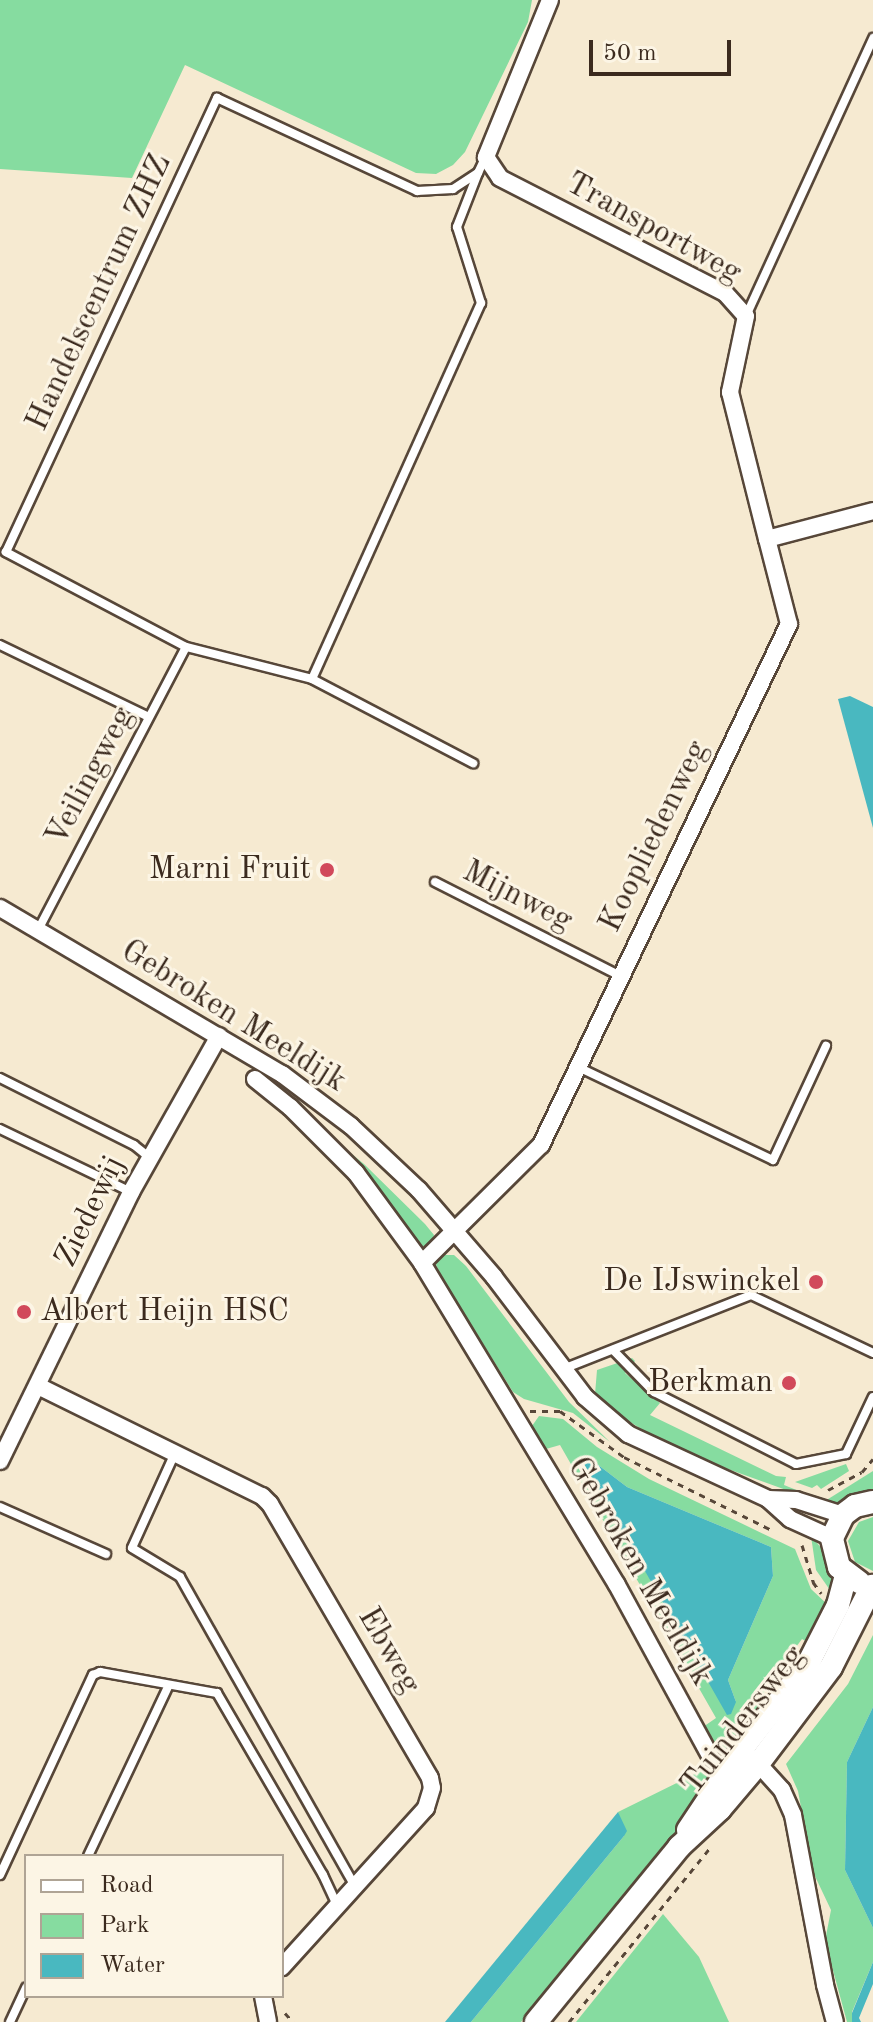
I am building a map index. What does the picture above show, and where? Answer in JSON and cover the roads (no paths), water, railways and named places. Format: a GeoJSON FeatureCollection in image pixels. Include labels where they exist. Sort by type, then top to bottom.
{"type":"FeatureCollection","features":[{"type":"Feature","properties":{"kind":"main road"},"geometry":{"type":"LineString","coordinates":[[872,1586],[846,1575],[835,1558],[832,1538],[843,1515],[855,1506],[873,1502]]}},
{"type":"Feature","properties":{"kind":"main road","name":"Tuindersweg"},"geometry":{"type":"LineString","coordinates":[[750,1756],[808,1664],[838,1605],[846,1575]]}},
{"type":"Feature","properties":{"kind":"main road","name":"Tuindersweg"},"geometry":{"type":"LineString","coordinates":[[536,2022],[679,1847],[702,1805],[831,1667],[872,1586]]}},
{"type":"Feature","properties":{"kind":"street"},"geometry":{"type":"LineString","coordinates":[[486,157],[550,0]]}},
{"type":"Feature","properties":{"kind":"street","name":"Transportweg"},"geometry":{"type":"LineString","coordinates":[[486,157],[500,178],[725,293],[746,316],[730,392],[767,539]]}},
{"type":"Feature","properties":{"kind":"street"},"geometry":{"type":"LineString","coordinates":[[767,539],[873,511]]}},
{"type":"Feature","properties":{"kind":"street","name":"Koopliedenweg"},"geometry":{"type":"LineString","coordinates":[[454,1228],[541,1145],[789,624],[767,539]]}},
{"type":"Feature","properties":{"kind":"street","name":"Gebroken Meeldijk"},"geometry":{"type":"LineString","coordinates":[[0,908],[282,1074],[351,1126],[410,1180],[454,1228],[563,1370],[594,1405],[628,1434],[768,1499],[790,1519],[832,1538]]}},
{"type":"Feature","properties":{"kind":"street","name":"Ziedewij"},"geometry":{"type":"LineString","coordinates":[[0,1461],[149,1157],[219,1036]]}},
{"type":"Feature","properties":{"kind":"street","name":"Gebroken Meeldijk"},"geometry":{"type":"LineString","coordinates":[[255,1079],[290,1107],[356,1173],[422,1263],[617,1585],[713,1761]]}},
{"type":"Feature","properties":{"kind":"street"},"geometry":{"type":"LineString","coordinates":[[422,1263],[454,1228]]}},
{"type":"Feature","properties":{"kind":"street","name":"Ebweg"},"geometry":{"type":"LineString","coordinates":[[38,1386],[175,1452],[270,1504],[430,1778],[432,1788],[426,1808],[284,1965]]}},
{"type":"Feature","properties":{"kind":"street","name":"Gebroken Meeldijk"},"geometry":{"type":"LineString","coordinates":[[768,1499],[796,1500],[843,1515]]}},
{"type":"Feature","properties":{"kind":"street"},"geometry":{"type":"LineString","coordinates":[[750,1756],[782,1790],[793,1815],[825,1985],[835,2022]]}},
{"type":"Feature","properties":{"kind":"street"},"geometry":{"type":"LineString","coordinates":[[263,1998],[268,2022]]}},
{"type":"Feature","properties":{"kind":"lane"},"geometry":{"type":"LineString","coordinates":[[746,316],[873,38]]}},
{"type":"Feature","properties":{"kind":"lane","name":"Handelscentrum ZHZ"},"geometry":{"type":"LineString","coordinates":[[473,763],[312,679],[186,647],[6,552],[217,98],[417,191],[453,189],[478,173]]}},
{"type":"Feature","properties":{"kind":"lane"},"geometry":{"type":"LineString","coordinates":[[312,679],[481,303],[457,227],[486,157]]}},
{"type":"Feature","properties":{"kind":"lane"},"geometry":{"type":"LineString","coordinates":[[0,645],[149,717]]}},
{"type":"Feature","properties":{"kind":"lane","name":"Veilingweg"},"geometry":{"type":"LineString","coordinates":[[38,930],[186,647]]}},
{"type":"Feature","properties":{"kind":"lane","name":"Mijnweg"},"geometry":{"type":"LineString","coordinates":[[435,882],[620,976]]}},
{"type":"Feature","properties":{"kind":"lane"},"geometry":{"type":"LineString","coordinates":[[578,1067],[773,1160],[826,1046]]}},
{"type":"Feature","properties":{"kind":"lane"},"geometry":{"type":"LineString","coordinates":[[0,1078],[134,1145],[149,1157]]}},
{"type":"Feature","properties":{"kind":"lane"},"geometry":{"type":"LineString","coordinates":[[0,1129],[131,1192]]}},
{"type":"Feature","properties":{"kind":"lane"},"geometry":{"type":"LineString","coordinates":[[563,1370],[751,1295],[873,1353]]}},
{"type":"Feature","properties":{"kind":"lane"},"geometry":{"type":"LineString","coordinates":[[613,1350],[654,1392],[796,1464],[846,1454],[873,1397]]}},
{"type":"Feature","properties":{"kind":"lane"},"geometry":{"type":"LineString","coordinates":[[175,1452],[132,1548],[180,1577],[355,1886]]}},
{"type":"Feature","properties":{"kind":"lane"},"geometry":{"type":"LineString","coordinates":[[0,1507],[106,1554]]}},
{"type":"Feature","properties":{"kind":"lane"},"geometry":{"type":"LineString","coordinates":[[0,1875],[93,1675],[100,1672],[168,1687],[217,1693],[323,1875],[337,1905]]}},
{"type":"Feature","properties":{"kind":"lane"},"geometry":{"type":"LineString","coordinates":[[89,1854],[168,1687]]}},
{"type":"Feature","properties":{"kind":"lane"},"geometry":{"type":"LineString","coordinates":[[10,2022],[24,1992]]}},
{"type":"Feature","properties":{"kind":"water"},"geometry":{"type":"Polygon","coordinates":[[[850,696],[873,707],[873,828],[838,699],[850,696]]]}},
{"type":"Feature","properties":{"kind":"water"},"geometry":{"type":"Polygon","coordinates":[[[593,1461],[627,1487],[771,1547],[773,1576],[728,1680],[736,1702],[731,1714],[727,1715],[584,1464],[593,1461]]]}},
{"type":"Feature","properties":{"kind":"water"},"geometry":{"type":"Polygon","coordinates":[[[873,1707],[873,1928],[845,1870],[847,1762],[873,1707]]]}},
{"type":"Feature","properties":{"kind":"water"},"geometry":{"type":"Polygon","coordinates":[[[618,1812],[627,1831],[624,1836],[471,2022],[445,2022],[618,1812]]]}},
{"type":"Feature","properties":{"kind":"water"},"geometry":{"type":"Polygon","coordinates":[[[873,1962],[873,1984],[859,2018],[861,2022],[852,2022],[852,2013],[873,1962]]]}},
{"type":"Feature","properties":{"kind":"place","name":"Marni Fruit"},"geometry":{"type":"Point","coordinates":[327,870]}},
{"type":"Feature","properties":{"kind":"place","name":"De IJswinckel"},"geometry":{"type":"Point","coordinates":[816,1282]}},
{"type":"Feature","properties":{"kind":"place","name":"Albert Heijn HSC"},"geometry":{"type":"Point","coordinates":[24,1312]}},
{"type":"Feature","properties":{"kind":"place","name":"Berkman"},"geometry":{"type":"Point","coordinates":[789,1383]}}]}
